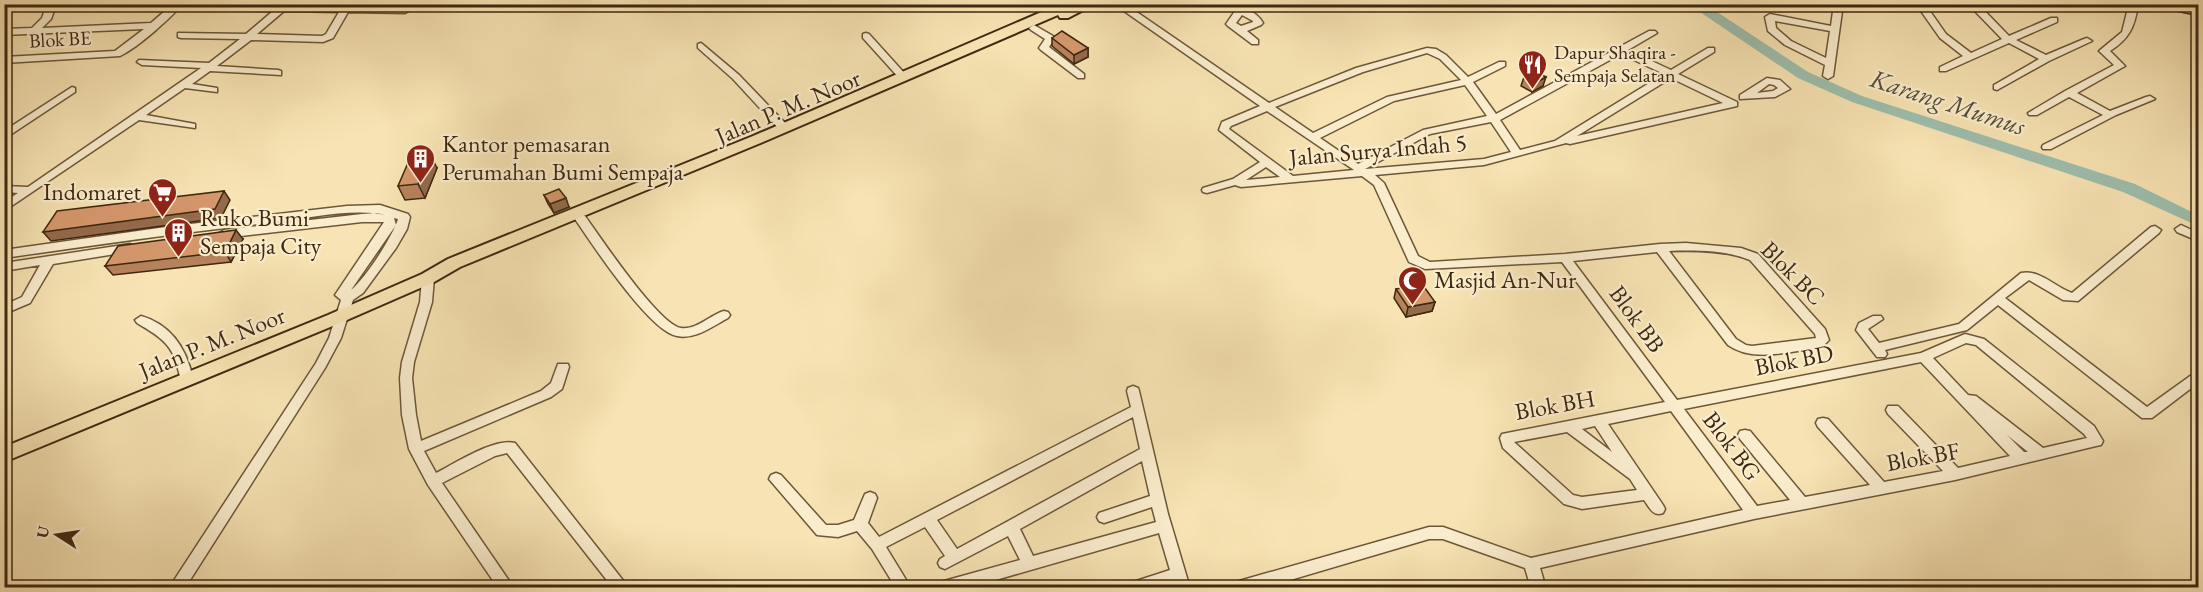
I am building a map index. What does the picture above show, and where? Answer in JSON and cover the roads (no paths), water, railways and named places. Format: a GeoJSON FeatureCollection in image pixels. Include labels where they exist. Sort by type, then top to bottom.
{"type":"FeatureCollection","features":[{"type":"Feature","properties":{"kind":"highway","name":"Jalan P. M. Noor"},"geometry":{"type":"LineString","coordinates":[[4,454],[341,316],[432,276],[454,263],[602,207],[908,77],[1072,4]]}},
{"type":"Feature","properties":{"kind":"highway","name":"Jalan P. M. Noor"},"geometry":{"type":"LineString","coordinates":[[432,276],[449,272],[580,219],[602,207],[784,128],[1089,4]]}},
{"type":"Feature","properties":{"kind":"main road"},"geometry":{"type":"LineString","coordinates":[[2151,4],[2199,12]]}},
{"type":"Feature","properties":{"kind":"main road"},"geometry":{"type":"LineString","coordinates":[[2180,4],[2199,8]]}},
{"type":"Feature","properties":{"kind":"street"},"geometry":{"type":"LineString","coordinates":[[34,31],[46,19],[53,5],[71,4]]}},
{"type":"Feature","properties":{"kind":"street"},"geometry":{"type":"LineString","coordinates":[[4,32],[155,26],[179,4]]}},
{"type":"Feature","properties":{"kind":"street","name":"Blok BC"},"geometry":{"type":"LineString","coordinates":[[1118,4],[1267,108],[1361,170],[1384,189],[1413,259],[1422,265],[1564,258],[1660,248],[1741,252],[1754,257],[1821,332],[1823,340],[1819,343],[1752,351],[1732,342],[1660,248]]}},
{"type":"Feature","properties":{"kind":"street"},"geometry":{"type":"LineString","coordinates":[[1230,4],[1258,23],[1240,30]]}},
{"type":"Feature","properties":{"kind":"street"},"geometry":{"type":"LineString","coordinates":[[1828,76],[1839,4]]}},
{"type":"Feature","properties":{"kind":"street"},"geometry":{"type":"LineString","coordinates":[[1972,4],[2009,40],[2046,59]]}},
{"type":"Feature","properties":{"kind":"street"},"geometry":{"type":"LineString","coordinates":[[2033,112],[2120,64],[2104,51],[2120,42],[2130,28],[2134,4]]}},
{"type":"Feature","properties":{"kind":"street"},"geometry":{"type":"LineString","coordinates":[[209,7],[405,10]]}},
{"type":"Feature","properties":{"kind":"street"},"geometry":{"type":"LineString","coordinates":[[4,208],[210,67],[248,39],[284,7]]}},
{"type":"Feature","properties":{"kind":"street"},"geometry":{"type":"LineString","coordinates":[[1922,8],[1949,42],[1970,57]]}},
{"type":"Feature","properties":{"kind":"street"},"geometry":{"type":"LineString","coordinates":[[182,35],[248,39],[327,38],[345,10]]}},
{"type":"Feature","properties":{"kind":"street"},"geometry":{"type":"LineString","coordinates":[[1240,10],[1231,24],[1255,42]]}},
{"type":"Feature","properties":{"kind":"street"},"geometry":{"type":"LineString","coordinates":[[1830,64],[1788,43],[1770,29],[1770,17],[1835,29]]}},
{"type":"Feature","properties":{"kind":"street"},"geometry":{"type":"LineString","coordinates":[[1943,69],[2054,20]]}},
{"type":"Feature","properties":{"kind":"street","name":"Blok BE"},"geometry":{"type":"LineString","coordinates":[[4,60],[117,54],[155,26]]}},
{"type":"Feature","properties":{"kind":"street"},"geometry":{"type":"LineString","coordinates":[[1034,28],[1050,38],[1044,48],[1081,76]]}},
{"type":"Feature","properties":{"kind":"street"},"geometry":{"type":"LineString","coordinates":[[1361,170],[1427,132],[1495,118],[1652,33]]}},
{"type":"Feature","properties":{"kind":"street"},"geometry":{"type":"LineString","coordinates":[[866,36],[908,77]]}},
{"type":"Feature","properties":{"kind":"street"},"geometry":{"type":"LineString","coordinates":[[1997,87],[2046,59],[2086,41]]}},
{"type":"Feature","properties":{"kind":"street"},"geometry":{"type":"LineString","coordinates":[[701,46],[736,77],[784,128]]}},
{"type":"Feature","properties":{"kind":"street"},"geometry":{"type":"LineString","coordinates":[[1620,50],[1733,104],[1743,97]]}},
{"type":"Feature","properties":{"kind":"street","name":"Jalan Surya Indah 5"},"geometry":{"type":"LineString","coordinates":[[1559,143],[1711,50]]}},
{"type":"Feature","properties":{"kind":"street"},"geometry":{"type":"LineString","coordinates":[[1291,180],[1224,130],[1226,124],[1365,66],[1429,51],[1441,56],[1466,82],[1495,118],[1517,154]]}},
{"type":"Feature","properties":{"kind":"street"},"geometry":{"type":"LineString","coordinates":[[142,62],[278,73]]}},
{"type":"Feature","properties":{"kind":"street"},"geometry":{"type":"LineString","coordinates":[[1312,138],[1391,99],[1466,82],[1502,64]]}},
{"type":"Feature","properties":{"kind":"street"},"geometry":{"type":"LineString","coordinates":[[182,86],[214,90]]}},
{"type":"Feature","properties":{"kind":"street"},"geometry":{"type":"LineString","coordinates":[[4,136],[72,90]]}},
{"type":"Feature","properties":{"kind":"street"},"geometry":{"type":"LineString","coordinates":[[2068,93],[2110,114]]}},
{"type":"Feature","properties":{"kind":"street"},"geometry":{"type":"LineString","coordinates":[[2047,147],[2110,114],[2150,99]]}},
{"type":"Feature","properties":{"kind":"street","name":"Jalan Surya Indah 5"},"geometry":{"type":"LineString","coordinates":[[1268,161],[1237,181],[1241,184],[1291,180],[1361,170],[1484,162],[1733,104]]}},
{"type":"Feature","properties":{"kind":"street"},"geometry":{"type":"LineString","coordinates":[[138,117],[191,126]]}},
{"type":"Feature","properties":{"kind":"street"},"geometry":{"type":"LineString","coordinates":[[1207,190],[1237,181]]}},
{"type":"Feature","properties":{"kind":"street"},"geometry":{"type":"LineString","coordinates":[[4,189],[29,190]]}},
{"type":"Feature","properties":{"kind":"street"},"geometry":{"type":"LineString","coordinates":[[4,254],[173,230],[347,210],[380,209],[395,217]]}},
{"type":"Feature","properties":{"kind":"street"},"geometry":{"type":"LineString","coordinates":[[4,267],[241,232],[362,218],[395,217]]}},
{"type":"Feature","properties":{"kind":"street"},"geometry":{"type":"LineString","coordinates":[[176,588],[321,365],[335,338],[348,298],[341,295],[395,217]]}},
{"type":"Feature","properties":{"kind":"street"},"geometry":{"type":"LineString","coordinates":[[580,219],[624,277],[668,328],[687,333],[724,315]]}},
{"type":"Feature","properties":{"kind":"street"},"geometry":{"type":"LineString","coordinates":[[2181,229],[2199,237]]}},
{"type":"Feature","properties":{"kind":"street"},"geometry":{"type":"LineString","coordinates":[[1872,343],[1963,327],[2022,277],[2028,275],[2067,297],[2074,298],[2155,230]]}},
{"type":"Feature","properties":{"kind":"street","name":"Blok BB"},"geometry":{"type":"LineString","coordinates":[[1564,258],[1674,407]]}},
{"type":"Feature","properties":{"kind":"street"},"geometry":{"type":"LineString","coordinates":[[4,310],[15,308],[26,300],[49,260]]}},
{"type":"Feature","properties":{"kind":"street"},"geometry":{"type":"LineString","coordinates":[[432,276],[408,362],[406,378],[409,415],[416,449],[433,480],[507,588]]}},
{"type":"Feature","properties":{"kind":"street"},"geometry":{"type":"LineString","coordinates":[[1998,299],[2147,414],[2199,377]]}},
{"type":"Feature","properties":{"kind":"street"},"geometry":{"type":"LineString","coordinates":[[141,320],[175,343],[183,359],[187,379]]}},
{"type":"Feature","properties":{"kind":"street"},"geometry":{"type":"LineString","coordinates":[[1877,320],[1863,326],[1862,330],[1890,363]]}},
{"type":"Feature","properties":{"kind":"street","name":"Blok BD"},"geometry":{"type":"LineString","coordinates":[[1674,407],[1924,357],[1965,338],[1980,342],[2095,438]]}},
{"type":"Feature","properties":{"kind":"street"},"geometry":{"type":"LineString","coordinates":[[1924,357],[2022,459]]}},
{"type":"Feature","properties":{"kind":"street"},"geometry":{"type":"LineString","coordinates":[[416,449],[546,394],[557,386],[563,367]]}},
{"type":"Feature","properties":{"kind":"street"},"geometry":{"type":"LineString","coordinates":[[1953,386],[2042,455]]}},
{"type":"Feature","properties":{"kind":"street"},"geometry":{"type":"LineString","coordinates":[[1133,391],[1146,452],[1181,581],[1135,588]]}},
{"type":"Feature","properties":{"kind":"street","name":"Blok BH"},"geometry":{"type":"LineString","coordinates":[[1648,494],[1582,503],[1569,500],[1506,441],[1508,435],[1674,407]]}},
{"type":"Feature","properties":{"kind":"street","name":"Blok BG"},"geometry":{"type":"LineString","coordinates":[[1674,407],[1754,513]]}},
{"type":"Feature","properties":{"kind":"street"},"geometry":{"type":"LineString","coordinates":[[877,545],[1128,413],[1138,410]]}},
{"type":"Feature","properties":{"kind":"street"},"geometry":{"type":"LineString","coordinates":[[1893,410],[1955,474]]}},
{"type":"Feature","properties":{"kind":"street"},"geometry":{"type":"LineString","coordinates":[[1598,420],[1658,509]]}},
{"type":"Feature","properties":{"kind":"street"},"geometry":{"type":"LineString","coordinates":[[1823,423],[1880,487]]}},
{"type":"Feature","properties":{"kind":"street"},"geometry":{"type":"LineString","coordinates":[[1568,425],[1640,480]]}},
{"type":"Feature","properties":{"kind":"street"},"geometry":{"type":"LineString","coordinates":[[1745,435],[1801,503]]}},
{"type":"Feature","properties":{"kind":"street","name":"Blok BF"},"geometry":{"type":"LineString","coordinates":[[1531,564],[1754,513],[2042,455],[2095,442],[2095,438]]}},
{"type":"Feature","properties":{"kind":"street"},"geometry":{"type":"LineString","coordinates":[[433,480],[492,451],[510,447],[622,588]]}},
{"type":"Feature","properties":{"kind":"street"},"geometry":{"type":"LineString","coordinates":[[928,519],[950,560],[1146,452]]}},
{"type":"Feature","properties":{"kind":"street"},"geometry":{"type":"LineString","coordinates":[[776,479],[822,531],[838,531],[860,524]]}},
{"type":"Feature","properties":{"kind":"street"},"geometry":{"type":"LineString","coordinates":[[860,524],[870,498]]}},
{"type":"Feature","properties":{"kind":"street"},"geometry":{"type":"LineString","coordinates":[[1104,517],[1161,510]]}},
{"type":"Feature","properties":{"kind":"street"},"geometry":{"type":"LineString","coordinates":[[944,588],[1024,554],[1161,510]]}},
{"type":"Feature","properties":{"kind":"street"},"geometry":{"type":"LineString","coordinates":[[860,524],[902,583]]}},
{"type":"Feature","properties":{"kind":"street"},"geometry":{"type":"LineString","coordinates":[[1011,527],[1024,554]]}},
{"type":"Feature","properties":{"kind":"street"},"geometry":{"type":"LineString","coordinates":[[1239,588],[1429,533],[1443,532],[1531,564],[1539,588]]}},
{"type":"Feature","properties":{"kind":"waterway","name":"Karang Mumus"},"geometry":{"type":"LineString","coordinates":[[1694,4],[1720,18],[1803,75],[1857,99],[2129,188],[2198,221]]}},
{"type":"Feature","properties":{"kind":"place","name":"Dapur Shaqira - Sempaja Selatan"},"geometry":{"type":"Point","coordinates":[1533,90]}},
{"type":"Feature","properties":{"kind":"place","name":"Kantor pemasaran Perumahan Bumi Sempaja"},"geometry":{"type":"Point","coordinates":[421,184]}},
{"type":"Feature","properties":{"kind":"place","name":"Indomaret"},"geometry":{"type":"Point","coordinates":[162,218]}},
{"type":"Feature","properties":{"kind":"place","name":"Ruko Bumi Sempaja City"},"geometry":{"type":"Point","coordinates":[179,258]}},
{"type":"Feature","properties":{"kind":"place","name":"Masjid An-Nur"},"geometry":{"type":"Point","coordinates":[1413,306]}}]}
